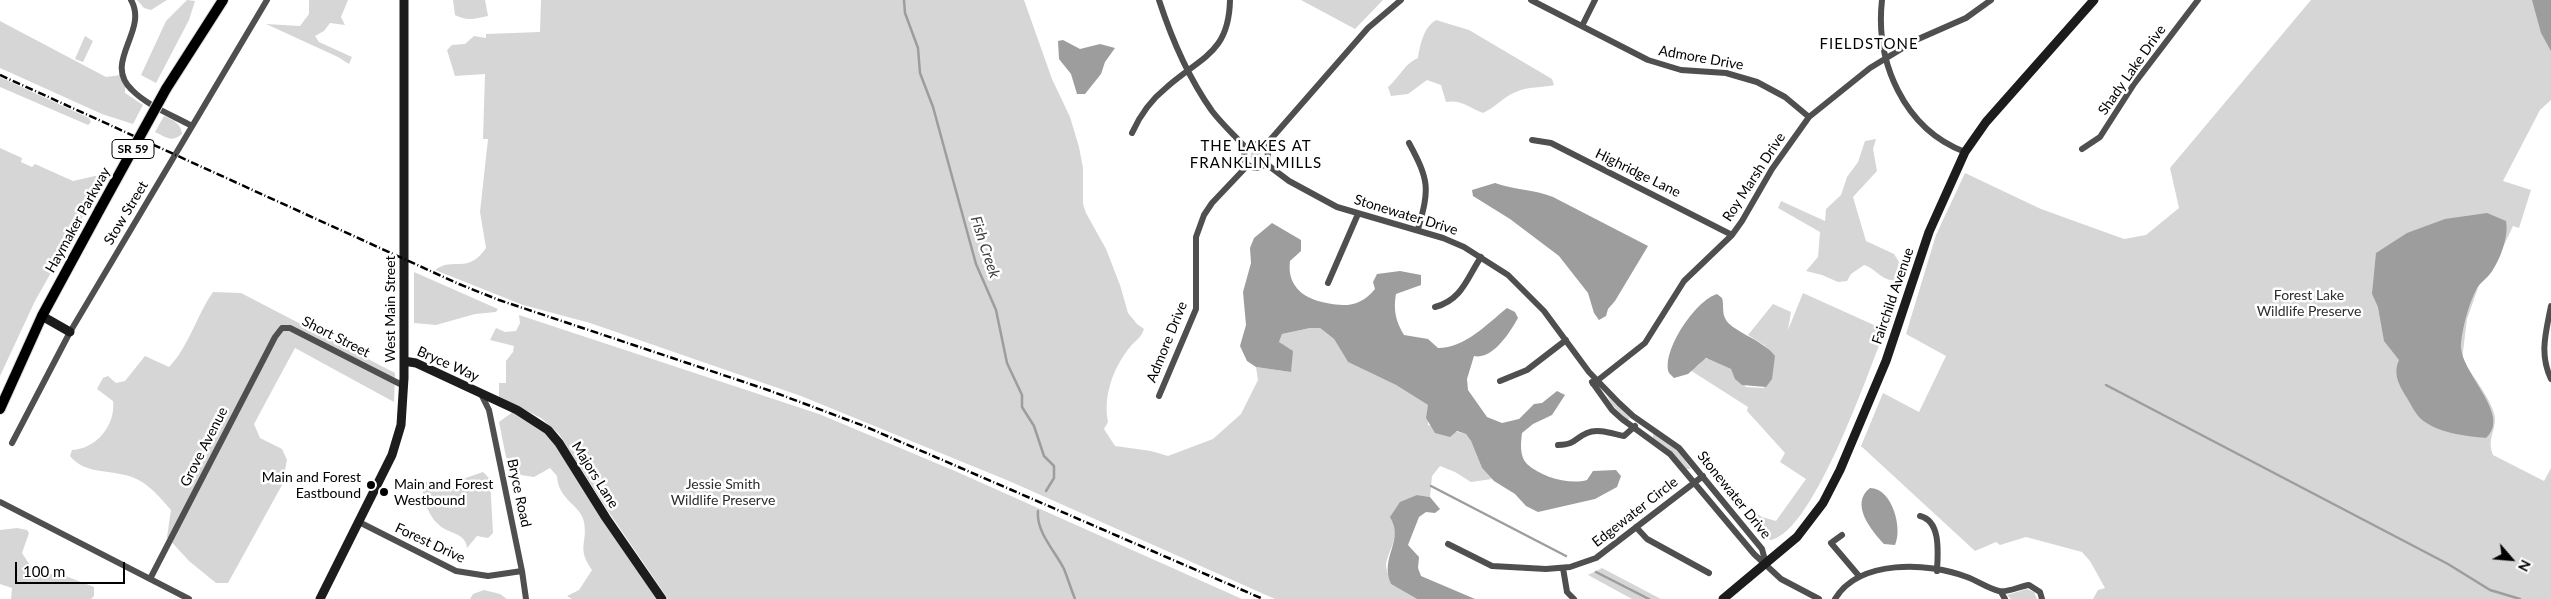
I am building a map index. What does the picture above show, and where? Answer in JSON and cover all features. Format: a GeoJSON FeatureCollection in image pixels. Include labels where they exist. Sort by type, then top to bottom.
{"type":"FeatureCollection","features":[{"type":"Feature","properties":{"kind":"main road","name":"Haymaker Parkway"},"geometry":{"type":"LineString","coordinates":[[0,409],[42,316],[100,209],[166,89],[223,0]]}},
{"type":"Feature","properties":{"kind":"main road","name":"West Main Street"},"geometry":{"type":"LineString","coordinates":[[320,599],[386,468],[397,440],[404,386],[404,0]]}},
{"type":"Feature","properties":{"kind":"main road","name":"Fairchild Avenue"},"geometry":{"type":"LineString","coordinates":[[1723,599],[1804,531],[1823,503],[1840,470],[1886,361],[1929,232],[1965,152],[1986,122],[2094,0]]}},
{"type":"Feature","properties":{"kind":"main road"},"geometry":{"type":"LineString","coordinates":[[42,316],[70,332]]}},
{"type":"Feature","properties":{"kind":"main road","name":"Bryce Way"},"geometry":{"type":"LineString","coordinates":[[404,361],[416,364],[481,394]]}},
{"type":"Feature","properties":{"kind":"main road","name":"Majors Lane"},"geometry":{"type":"LineString","coordinates":[[481,394],[534,419],[548,430],[559,443],[606,518],[662,599]]}},
{"type":"Feature","properties":{"kind":"street"},"geometry":{"type":"LineString","coordinates":[[131,0],[137,20],[122,57],[121,75],[123,80],[140,96],[192,126]]}},
{"type":"Feature","properties":{"kind":"street","name":"Stow Street"},"geometry":{"type":"LineString","coordinates":[[12,443],[70,332],[267,0]]}},
{"type":"Feature","properties":{"kind":"street"},"geometry":{"type":"LineString","coordinates":[[1159,0],[1187,72],[1213,112],[1246,148]]}},
{"type":"Feature","properties":{"kind":"street"},"geometry":{"type":"LineString","coordinates":[[1132,133],[1146,109],[1166,87],[1200,64],[1218,44],[1228,23],[1230,0]]}},
{"type":"Feature","properties":{"kind":"street"},"geometry":{"type":"LineString","coordinates":[[1264,147],[1368,28],[1401,0]]}},
{"type":"Feature","properties":{"kind":"street","name":"Admore Drive"},"geometry":{"type":"LineString","coordinates":[[1531,0],[1648,60],[1681,70],[1726,73],[1757,82],[1785,98],[1809,117]]}},
{"type":"Feature","properties":{"kind":"street"},"geometry":{"type":"LineString","coordinates":[[1582,26],[1595,0]]}},
{"type":"Feature","properties":{"kind":"street"},"geometry":{"type":"LineString","coordinates":[[1882,0],[1882,25],[1886,58],[1897,91],[1910,110],[1940,139],[1965,152]]}},
{"type":"Feature","properties":{"kind":"street","name":"Roy Marsh Drive"},"geometry":{"type":"LineString","coordinates":[[1596,382],[1645,342],[1684,281],[1732,235],[1750,209],[1772,169],[1809,117],[1852,81],[1886,58],[1916,40],[1966,18],[1991,0]]}},
{"type":"Feature","properties":{"kind":"street","name":"Shady Lake Drive"},"geometry":{"type":"LineString","coordinates":[[2082,149],[2100,136],[2134,84],[2198,0]]}},
{"type":"Feature","properties":{"kind":"street","name":"Highridge Lane"},"geometry":{"type":"LineString","coordinates":[[1532,140],[1551,143],[1732,235]]}},
{"type":"Feature","properties":{"kind":"street"},"geometry":{"type":"LineString","coordinates":[[1255,143],[1264,147],[1268,155],[1265,164],[1256,168],[1248,165],[1243,157],[1246,148],[1255,143]]}},
{"type":"Feature","properties":{"kind":"street"},"geometry":{"type":"LineString","coordinates":[[1409,143],[1420,163],[1427,183],[1426,204],[1418,229]]}},
{"type":"Feature","properties":{"kind":"street","name":"Stonewater Drive"},"geometry":{"type":"LineString","coordinates":[[1265,164],[1316,197],[1358,214],[1418,229],[1464,246],[1527,292],[1566,340],[1596,382],[1612,410],[1670,454],[1754,554],[1766,564]]}},
{"type":"Feature","properties":{"kind":"street","name":"Admore Drive"},"geometry":{"type":"LineString","coordinates":[[1159,396],[1196,309],[1196,237],[1204,215],[1212,203],[1248,165]]}},
{"type":"Feature","properties":{"kind":"street"},"geometry":{"type":"LineString","coordinates":[[1328,283],[1358,214]]}},
{"type":"Feature","properties":{"kind":"street"},"geometry":{"type":"LineString","coordinates":[[1435,307],[1446,304],[1458,296],[1481,257]]}},
{"type":"Feature","properties":{"kind":"street"},"geometry":{"type":"LineString","coordinates":[[2551,306],[2543,351],[2546,367],[2551,379]]}},
{"type":"Feature","properties":{"kind":"street","name":"Short Street"},"geometry":{"type":"LineString","coordinates":[[282,328],[290,328],[404,386]]}},
{"type":"Feature","properties":{"kind":"street","name":"Grove Avenue"},"geometry":{"type":"LineString","coordinates":[[150,579],[275,337],[282,328]]}},
{"type":"Feature","properties":{"kind":"street"},"geometry":{"type":"LineString","coordinates":[[1500,381],[1527,370],[1566,340]]}},
{"type":"Feature","properties":{"kind":"street","name":"Stonewater Drive"},"geometry":{"type":"LineString","coordinates":[[1596,382],[1633,416],[1679,448],[1762,549],[1766,564]]}},
{"type":"Feature","properties":{"kind":"street","name":"Bryce Road"},"geometry":{"type":"LineString","coordinates":[[481,394],[489,410],[526,599]]}},
{"type":"Feature","properties":{"kind":"street"},"geometry":{"type":"LineString","coordinates":[[1558,445],[1572,444],[1587,433],[1597,431],[1624,436],[1634,427]]}},
{"type":"Feature","properties":{"kind":"street","name":"Edgewater Circle"},"geometry":{"type":"LineString","coordinates":[[1448,544],[1492,566],[1563,568],[1596,558],[1703,476]]}},
{"type":"Feature","properties":{"kind":"street"},"geometry":{"type":"LineString","coordinates":[[0,502],[189,599]]}},
{"type":"Feature","properties":{"kind":"street"},"geometry":{"type":"LineString","coordinates":[[1920,516],[1928,518],[1934,525],[1937,570]]}},
{"type":"Feature","properties":{"kind":"street","name":"Forest Drive"},"geometry":{"type":"LineString","coordinates":[[359,522],[456,571],[488,576],[522,572]]}},
{"type":"Feature","properties":{"kind":"street"},"geometry":{"type":"LineString","coordinates":[[1636,527],[1647,539],[1709,573]]}},
{"type":"Feature","properties":{"kind":"street"},"geometry":{"type":"LineString","coordinates":[[1842,534],[1831,543],[1859,576]]}},
{"type":"Feature","properties":{"kind":"street"},"geometry":{"type":"LineString","coordinates":[[1766,564],[1781,579],[1819,599]]}},
{"type":"Feature","properties":{"kind":"street"},"geometry":{"type":"LineString","coordinates":[[1835,599],[1840,591],[1859,576],[1885,568],[1919,567],[1966,576],[2001,592],[2005,599]]}},
{"type":"Feature","properties":{"kind":"street"},"geometry":{"type":"LineString","coordinates":[[1563,568],[1566,592],[1574,599]]}},
{"type":"Feature","properties":{"kind":"street"},"geometry":{"type":"LineString","coordinates":[[2001,592],[2029,585],[2040,592],[2042,599]]}},
{"type":"Feature","properties":{"kind":"green space"},"geometry":{"type":"Polygon","coordinates":[[[137,0],[167,0],[151,10],[144,8],[137,0]]]}},
{"type":"Feature","properties":{"kind":"green space"},"geometry":{"type":"Polygon","coordinates":[[[187,0],[195,1],[189,20],[156,83],[141,75],[166,21],[187,0]]]}},
{"type":"Feature","properties":{"kind":"green space"},"geometry":{"type":"Polygon","coordinates":[[[309,0],[348,0],[341,17],[345,25],[330,23],[324,31],[315,36],[319,42],[352,57],[349,64],[338,57],[266,24],[300,26],[309,14],[309,0]]]}},
{"type":"Feature","properties":{"kind":"green space"},"geometry":{"type":"Polygon","coordinates":[[[453,0],[485,0],[488,16],[471,19],[459,17],[455,15],[453,0]]]}},
{"type":"Feature","properties":{"kind":"green space"},"geometry":{"type":"Polygon","coordinates":[[[541,0],[1024,0],[1052,79],[1070,117],[1079,147],[1083,168],[1083,204],[1086,213],[1106,249],[1120,285],[1128,313],[1144,329],[1140,337],[1124,355],[1114,373],[1108,392],[1108,422],[1104,429],[1115,446],[1151,451],[1168,456],[1213,439],[1241,414],[1258,380],[1256,367],[1291,372],[1279,342],[1282,334],[1310,328],[1320,328],[1334,339],[1348,362],[1396,385],[1428,405],[1428,425],[1466,434],[1471,441],[1482,468],[1494,481],[1492,479],[1471,482],[1455,472],[1440,466],[1432,476],[1430,497],[1417,495],[1393,522],[1395,533],[1386,565],[1391,584],[1417,599],[1275,599],[1009,481],[801,396],[590,323],[523,305],[435,270],[448,264],[473,261],[486,248],[480,212],[488,139],[483,139],[485,74],[455,76],[447,50],[452,45],[465,44],[474,36],[486,38],[486,34],[540,32],[541,0]]]}},
{"type":"Feature","properties":{"kind":"green space"},"geometry":{"type":"Polygon","coordinates":[[[1301,0],[1383,0],[1355,29],[1301,0]]]}},
{"type":"Feature","properties":{"kind":"green space","name":"Forest Lake Wildlife Preserve"},"geometry":{"type":"Polygon","coordinates":[[[2311,0],[2551,0],[2551,100],[2540,110],[2503,181],[2531,190],[2519,228],[2513,226],[2492,271],[2479,285],[2467,319],[2462,360],[2482,388],[2494,412],[2495,423],[2491,440],[2493,455],[2544,481],[2551,468],[2551,599],[2093,599],[2098,590],[2105,588],[2090,561],[2082,552],[2026,537],[2000,545],[1996,542],[1975,551],[1861,446],[1883,393],[1919,412],[1946,356],[1906,334],[1936,235],[1965,173],[2041,209],[2124,239],[2146,235],[2179,208],[2170,168],[2311,0]]]}},
{"type":"Feature","properties":{"kind":"green space"},"geometry":{"type":"Polygon","coordinates":[[[1436,20],[1469,30],[1552,79],[1554,85],[1516,92],[1483,113],[1461,103],[1446,102],[1441,85],[1427,80],[1408,94],[1391,96],[1388,87],[1405,67],[1418,58],[1421,42],[1426,31],[1436,20]]]}},
{"type":"Feature","properties":{"kind":"green space"},"geometry":{"type":"Polygon","coordinates":[[[0,21],[106,77],[121,75],[125,83],[125,93],[143,105],[133,124],[102,114],[0,68],[0,21]]]}},
{"type":"Feature","properties":{"kind":"green space"},"geometry":{"type":"Polygon","coordinates":[[[85,36],[93,41],[83,62],[75,59],[85,36]]]}},
{"type":"Feature","properties":{"kind":"green space"},"geometry":{"type":"Polygon","coordinates":[[[0,77],[89,118],[91,122],[88,125],[0,87],[0,77]]]}},
{"type":"Feature","properties":{"kind":"green space"},"geometry":{"type":"Polygon","coordinates":[[[164,116],[178,125],[182,134],[172,139],[155,132],[164,116]]]}},
{"type":"Feature","properties":{"kind":"green space"},"geometry":{"type":"Polygon","coordinates":[[[1876,139],[1873,149],[1877,171],[1853,197],[1866,241],[1894,254],[1899,262],[1896,280],[1887,279],[1864,265],[1851,274],[1847,281],[1838,282],[1806,271],[1818,257],[1820,232],[1778,208],[1781,201],[1825,221],[1826,209],[1841,195],[1847,177],[1858,162],[1865,141],[1876,139]]]}},
{"type":"Feature","properties":{"kind":"green space"},"geometry":{"type":"Polygon","coordinates":[[[0,148],[22,158],[21,162],[32,167],[35,164],[73,181],[95,176],[105,177],[35,301],[0,376],[0,148]]]}},
{"type":"Feature","properties":{"kind":"green space"},"geometry":{"type":"Polygon","coordinates":[[[1256,150],[1262,156],[1256,162],[1250,156],[1256,150]]]}},
{"type":"Feature","properties":{"kind":"green space"},"geometry":{"type":"Polygon","coordinates":[[[414,272],[498,309],[496,312],[475,314],[436,325],[414,323],[414,272]]]}},
{"type":"Feature","properties":{"kind":"green space"},"geometry":{"type":"Polygon","coordinates":[[[213,292],[241,293],[395,373],[394,402],[295,348],[254,424],[260,438],[282,449],[287,460],[282,485],[228,583],[216,583],[189,561],[167,537],[171,510],[151,488],[132,477],[88,468],[70,456],[72,450],[81,449],[89,445],[103,434],[108,427],[113,410],[113,401],[97,389],[103,378],[108,376],[116,383],[125,381],[145,356],[169,367],[182,350],[213,292]]]}},
{"type":"Feature","properties":{"kind":"green space"},"geometry":{"type":"Polygon","coordinates":[[[1803,293],[1885,330],[1853,412],[1822,480],[1805,509],[1788,530],[1771,540],[1763,537],[1743,514],[1750,509],[1762,517],[1776,521],[1806,479],[1780,462],[1785,453],[1747,411],[1748,407],[1690,370],[1699,365],[1703,359],[1708,359],[1731,369],[1746,387],[1764,388],[1775,356],[1764,345],[1748,335],[1773,304],[1791,312],[1788,330],[1803,293]]]}},
{"type":"Feature","properties":{"kind":"green space","name":"Jessie Smith Wildlife Preserve"},"geometry":{"type":"Polygon","coordinates":[[[519,315],[819,414],[955,471],[1242,599],[668,599],[606,508],[559,434],[541,418],[499,397],[499,383],[506,383],[506,361],[513,352],[514,346],[490,340],[496,328],[505,332],[516,331],[520,323],[519,315]]]}},
{"type":"Feature","properties":{"kind":"green space"},"geometry":{"type":"Polygon","coordinates":[[[1605,392],[1629,419],[1627,420],[1612,405],[1605,392]]]}},
{"type":"Feature","properties":{"kind":"green space"},"geometry":{"type":"Polygon","coordinates":[[[514,411],[546,433],[557,446],[659,599],[572,599],[567,596],[579,590],[592,570],[583,551],[584,522],[579,511],[561,491],[557,476],[550,468],[534,477],[521,475],[506,457],[499,422],[514,411]]]}},
{"type":"Feature","properties":{"kind":"green space"},"geometry":{"type":"Polygon","coordinates":[[[1653,433],[1676,448],[1691,469],[1686,469],[1671,451],[1653,438],[1653,433]]]}},
{"type":"Feature","properties":{"kind":"green space"},"geometry":{"type":"Polygon","coordinates":[[[483,472],[490,479],[493,533],[488,538],[477,536],[467,548],[466,543],[460,536],[442,527],[435,521],[428,511],[422,496],[425,482],[434,481],[452,490],[460,480],[483,472]]]}},
{"type":"Feature","properties":{"kind":"green space"},"geometry":{"type":"Polygon","coordinates":[[[17,528],[27,530],[29,533],[22,553],[35,573],[63,575],[94,587],[94,596],[91,599],[11,599],[12,588],[0,584],[0,530],[17,528]]]}},
{"type":"Feature","properties":{"kind":"green space"},"geometry":{"type":"Polygon","coordinates":[[[1602,568],[1661,599],[1632,599],[1588,575],[1602,568]]]}},
{"type":"Feature","properties":{"kind":"green space"},"geometry":{"type":"Polygon","coordinates":[[[2027,589],[2034,592],[2037,599],[2011,599],[2007,595],[2027,589]]]}},
{"type":"Feature","properties":{"kind":"green space"},"geometry":{"type":"Polygon","coordinates":[[[484,590],[500,594],[507,599],[470,599],[473,594],[484,590]]]}},
{"type":"Feature","properties":{"kind":"shaded area"},"geometry":{"type":"Polygon","coordinates":[[[2532,0],[2551,0],[2551,51],[2541,33],[2532,0]]]}},
{"type":"Feature","properties":{"kind":"shaded area"},"geometry":{"type":"Polygon","coordinates":[[[1063,40],[1080,49],[1100,44],[1115,48],[1105,62],[1101,74],[1085,94],[1077,94],[1071,74],[1059,59],[1058,41],[1063,40]]]}},
{"type":"Feature","properties":{"kind":"shaded area"},"geometry":{"type":"Polygon","coordinates":[[[1495,183],[1539,192],[1553,197],[1648,246],[1615,301],[1608,309],[1606,316],[1599,320],[1594,313],[1588,293],[1559,256],[1510,219],[1473,196],[1472,190],[1495,183]]]}},
{"type":"Feature","properties":{"kind":"shaded area"},"geometry":{"type":"Polygon","coordinates":[[[2487,213],[2506,221],[2505,241],[2494,269],[2474,294],[2463,329],[2461,343],[2462,354],[2467,367],[2489,405],[2493,417],[2493,428],[2486,438],[2461,435],[2443,430],[2434,427],[2418,416],[2398,382],[2396,369],[2399,360],[2384,341],[2378,307],[2372,294],[2376,253],[2407,233],[2445,219],[2487,213]]]}},
{"type":"Feature","properties":{"kind":"shaded area"},"geometry":{"type":"Polygon","coordinates":[[[1272,223],[1301,240],[1301,251],[1290,261],[1291,276],[1297,288],[1314,300],[1337,305],[1357,303],[1375,289],[1373,282],[1377,274],[1400,271],[1421,275],[1421,285],[1396,294],[1396,316],[1404,335],[1428,339],[1438,348],[1448,347],[1466,340],[1507,308],[1515,312],[1518,318],[1500,344],[1488,354],[1474,356],[1467,379],[1468,390],[1487,417],[1502,423],[1519,419],[1534,404],[1542,403],[1557,391],[1565,395],[1552,415],[1533,424],[1522,433],[1521,449],[1524,461],[1540,473],[1564,481],[1587,480],[1593,471],[1616,470],[1621,476],[1617,487],[1595,499],[1538,512],[1526,506],[1515,494],[1494,481],[1482,468],[1471,441],[1466,434],[1457,431],[1450,437],[1435,433],[1426,418],[1428,405],[1396,385],[1348,362],[1334,339],[1320,328],[1310,328],[1282,334],[1279,342],[1293,351],[1291,372],[1256,367],[1247,361],[1240,346],[1246,325],[1243,292],[1251,263],[1250,248],[1254,238],[1272,223]]]}},
{"type":"Feature","properties":{"kind":"shaded area"},"geometry":{"type":"Polygon","coordinates":[[[1717,294],[1722,298],[1724,316],[1728,323],[1763,345],[1775,356],[1772,379],[1766,387],[1742,385],[1735,379],[1731,369],[1706,358],[1688,374],[1674,378],[1669,373],[1670,352],[1682,328],[1700,306],[1717,294]]]}},
{"type":"Feature","properties":{"kind":"shaded area"},"geometry":{"type":"Polygon","coordinates":[[[1870,488],[1878,490],[1884,495],[1894,510],[1898,529],[1895,545],[1884,544],[1865,517],[1862,502],[1864,494],[1870,488]]]}},
{"type":"Feature","properties":{"kind":"shaded area"},"geometry":{"type":"Polygon","coordinates":[[[1417,495],[1430,497],[1440,509],[1435,513],[1426,512],[1419,517],[1408,545],[1419,557],[1418,568],[1421,576],[1475,599],[1417,599],[1391,584],[1388,566],[1395,534],[1390,517],[1400,502],[1417,495]]]}},
{"type":"Feature","properties":{"kind":"waterway","name":"Fish Creek"},"geometry":{"type":"LineString","coordinates":[[904,0],[905,13],[918,48],[920,73],[933,107],[976,264],[996,310],[1007,363],[1022,395],[1022,407],[1034,426],[1044,456],[1054,466],[1054,478],[1046,491]]}},
{"type":"Feature","properties":{"kind":"waterway"},"geometry":{"type":"LineString","coordinates":[[2106,385],[2448,564],[2490,590],[2520,599]]}},
{"type":"Feature","properties":{"kind":"waterway"},"geometry":{"type":"LineString","coordinates":[[1431,486],[1566,556]]}},
{"type":"Feature","properties":{"kind":"waterway","name":"Fish Creek"},"geometry":{"type":"LineString","coordinates":[[1038,511],[1038,519],[1043,534],[1064,569],[1075,599]]}},
{"type":"Feature","properties":{"kind":"waterway"},"geometry":{"type":"LineString","coordinates":[[1596,572],[1649,599]]}},
{"type":"Feature","properties":{"kind":"railway"},"geometry":{"type":"LineString","coordinates":[[0,75],[459,284],[499,300],[768,390],[864,426],[1263,599]]}},
{"type":"Feature","properties":{"kind":"place","name":"Main and Forest Eastbound"},"geometry":{"type":"Point","coordinates":[371,485]}},
{"type":"Feature","properties":{"kind":"place","name":"Main and Forest Westbound"},"geometry":{"type":"Point","coordinates":[384,492]}},
{"type":"Feature","properties":{"kind":"district","name":"FIELDSTONE"},"geometry":{"type":"Point","coordinates":[1869,44]}},
{"type":"Feature","properties":{"kind":"district","name":"THE LAKES AT FRANKLIN MILLS"},"geometry":{"type":"Point","coordinates":[1256,154]}}]}
